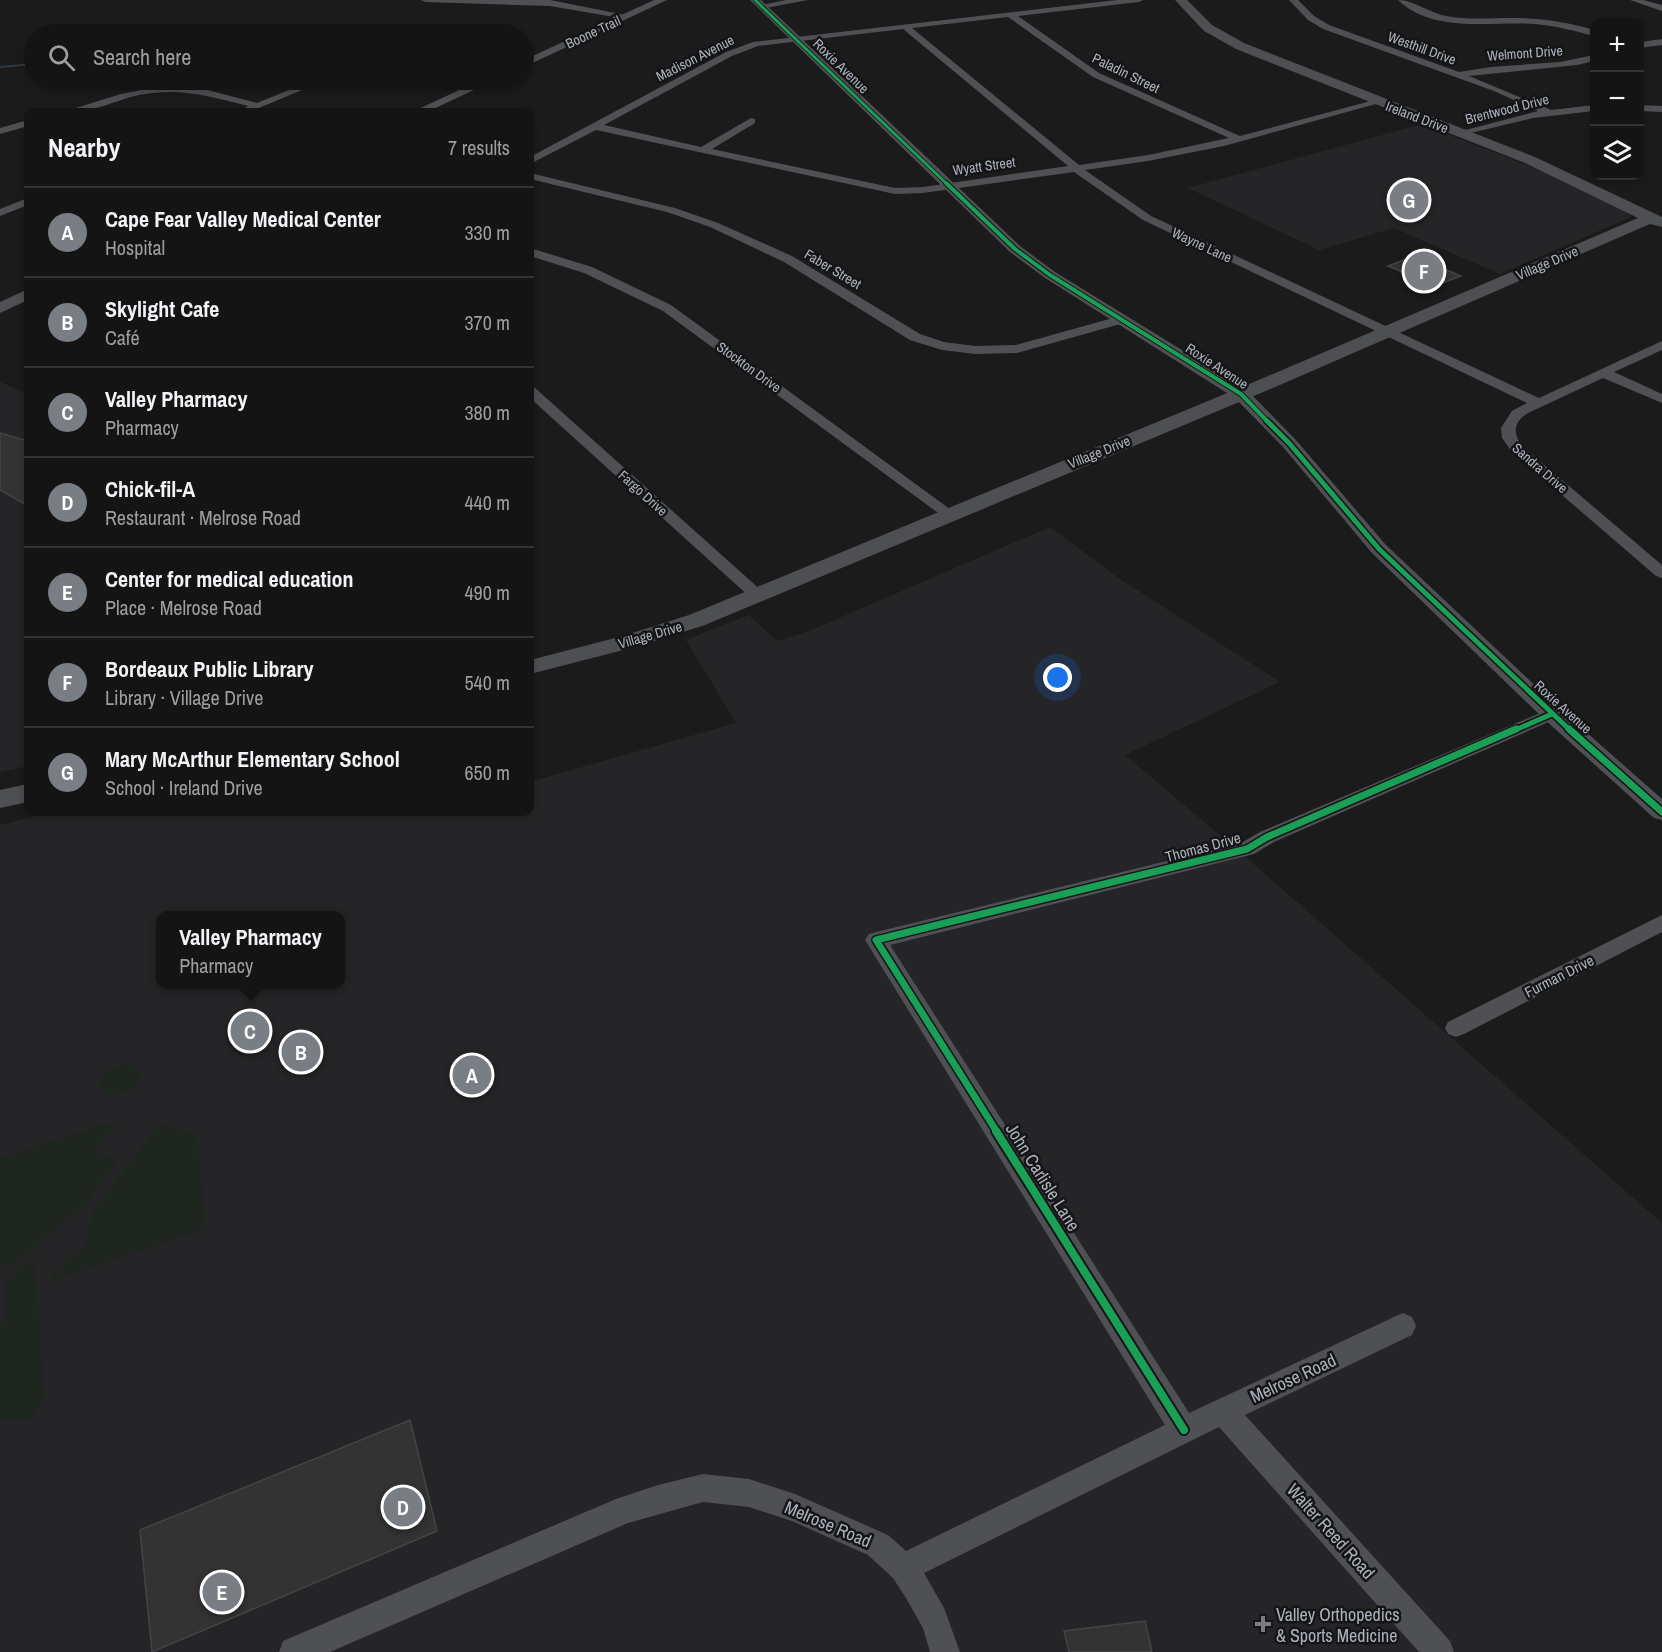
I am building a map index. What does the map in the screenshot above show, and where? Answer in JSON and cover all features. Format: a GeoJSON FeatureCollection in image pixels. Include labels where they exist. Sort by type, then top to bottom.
{"type":"FeatureCollection","features":[{"type":"Feature","properties":{"kind":"main road","name":"Ireland Drive"},"geometry":{"type":"LineString","coordinates":[[1181,0],[1208,28],[1227,40],[1377,102],[1530,160],[1658,219]]}},
{"type":"Feature","properties":{"kind":"main road","name":"Village Drive"},"geometry":{"type":"LineString","coordinates":[[534,666],[669,630],[1658,219]]}},
{"type":"Feature","properties":{"kind":"main road"},"geometry":{"type":"LineString","coordinates":[[0,799],[24,794]]}},
{"type":"Feature","properties":{"kind":"street"},"geometry":{"type":"LineString","coordinates":[[425,0],[550,3],[626,16]]}},
{"type":"Feature","properties":{"kind":"street","name":"Boone Trail"},"geometry":{"type":"LineString","coordinates":[[534,59],[662,0]]}},
{"type":"Feature","properties":{"kind":"street"},"geometry":{"type":"LineString","coordinates":[[758,3],[804,0]]}},
{"type":"Feature","properties":{"kind":"street","name":"Madison Avenue"},"geometry":{"type":"LineString","coordinates":[[534,159],[734,52],[756,44],[1139,0]]}},
{"type":"Feature","properties":{"kind":"street","name":"Westhill Drive"},"geometry":{"type":"LineString","coordinates":[[1293,0],[1311,18],[1326,27],[1519,98],[1548,112]]}},
{"type":"Feature","properties":{"kind":"street"},"geometry":{"type":"LineString","coordinates":[[1402,0],[1424,13],[1453,19],[1533,21],[1590,32]]}},
{"type":"Feature","properties":{"kind":"street"},"geometry":{"type":"LineString","coordinates":[[1634,0],[1662,8]]}},
{"type":"Feature","properties":{"kind":"street","name":"Roxie Avenue"},"geometry":{"type":"LineString","coordinates":[[758,3],[948,187],[1028,260],[1241,394],[1289,443],[1379,549],[1552,714],[1662,812]]}},
{"type":"Feature","properties":{"kind":"street","name":"Paladin Street"},"geometry":{"type":"LineString","coordinates":[[1010,15],[1096,75],[1239,139]]}},
{"type":"Feature","properties":{"kind":"street","name":"Wayne Lane"},"geometry":{"type":"LineString","coordinates":[[903,26],[1106,192],[1156,223],[1539,402]]}},
{"type":"Feature","properties":{"kind":"street"},"geometry":{"type":"LineString","coordinates":[[1644,44],[1662,42]]}},
{"type":"Feature","properties":{"kind":"street","name":"Welmont Drive"},"geometry":{"type":"LineString","coordinates":[[1457,75],[1487,68],[1560,64],[1590,59]]}},
{"type":"Feature","properties":{"kind":"street"},"geometry":{"type":"LineString","coordinates":[[85,108],[160,90]]}},
{"type":"Feature","properties":{"kind":"street"},"geometry":{"type":"LineString","coordinates":[[193,90],[258,106]]}},
{"type":"Feature","properties":{"kind":"street"},"geometry":{"type":"LineString","coordinates":[[253,108],[297,90]]}},
{"type":"Feature","properties":{"kind":"street"},"geometry":{"type":"LineString","coordinates":[[427,108],[467,90]]}},
{"type":"Feature","properties":{"kind":"street","name":"Wyatt Street"},"geometry":{"type":"LineString","coordinates":[[593,126],[877,189],[915,191],[1188,150],[1239,139],[1377,102]]}},
{"type":"Feature","properties":{"kind":"street","name":"Brentwood Drive"},"geometry":{"type":"LineString","coordinates":[[1462,134],[1548,112],[1590,108]]}},
{"type":"Feature","properties":{"kind":"street"},"geometry":{"type":"LineString","coordinates":[[1644,108],[1662,109]]}},
{"type":"Feature","properties":{"kind":"street"},"geometry":{"type":"LineString","coordinates":[[703,150],[751,121]]}},
{"type":"Feature","properties":{"kind":"street"},"geometry":{"type":"LineString","coordinates":[[0,130],[24,124]]}},
{"type":"Feature","properties":{"kind":"street","name":"Faber Street"},"geometry":{"type":"LineString","coordinates":[[534,177],[671,210],[714,225],[808,270],[915,337],[942,346],[975,350],[1017,349],[1120,320]]}},
{"type":"Feature","properties":{"kind":"street"},"geometry":{"type":"LineString","coordinates":[[0,203],[24,211]]}},
{"type":"Feature","properties":{"kind":"street"},"geometry":{"type":"LineString","coordinates":[[0,213],[24,203]]}},
{"type":"Feature","properties":{"kind":"street","name":"Stockton Drive"},"geometry":{"type":"LineString","coordinates":[[534,253],[588,270],[668,308],[950,515]]}},
{"type":"Feature","properties":{"kind":"street"},"geometry":{"type":"LineString","coordinates":[[0,308],[24,296]]}},
{"type":"Feature","properties":{"kind":"street","name":"Sandra Drive"},"geometry":{"type":"LineString","coordinates":[[1662,345],[1523,410],[1510,420],[1507,434],[1511,442],[1662,573]]}},
{"type":"Feature","properties":{"kind":"street"},"geometry":{"type":"LineString","coordinates":[[1604,373],[1662,399]]}},
{"type":"Feature","properties":{"kind":"street","name":"Fargo Drive"},"geometry":{"type":"LineString","coordinates":[[534,395],[757,595]]}},
{"type":"Feature","properties":{"kind":"street","name":"Thomas Drive"},"geometry":{"type":"LineString","coordinates":[[876,940],[1247,849],[1267,837],[1552,714]]}},
{"type":"Feature","properties":{"kind":"street","name":"Furman Drive"},"geometry":{"type":"LineString","coordinates":[[1456,1028],[1662,923]]}},
{"type":"Feature","properties":{"kind":"street","name":"John Carlisle Lane"},"geometry":{"type":"LineString","coordinates":[[876,940],[1184,1430]]}},
{"type":"Feature","properties":{"kind":"street","name":"Melrose Road"},"geometry":{"type":"LineString","coordinates":[[294,1652],[626,1509],[703,1488],[750,1493],[795,1508],[878,1545],[903,1568],[1223,1411],[1403,1326]]}},
{"type":"Feature","properties":{"kind":"street","name":"Walter Reed Road"},"geometry":{"type":"LineString","coordinates":[[1223,1411],[1439,1652]]}},
{"type":"Feature","properties":{"kind":"street"},"geometry":{"type":"LineString","coordinates":[[903,1568],[932,1612],[945,1652]]}},
{"type":"Feature","properties":{"kind":"shaded area"},"geometry":{"type":"Polygon","coordinates":[[[1422,124],[1555,176],[1628,213],[1631,217],[1500,274],[1394,228],[1319,250],[1188,188],[1422,124]]]}},
{"type":"Feature","properties":{"kind":"shaded area"},"geometry":{"type":"Polygon","coordinates":[[[0,382],[24,392],[24,767],[0,772],[0,382]]]}},
{"type":"Feature","properties":{"kind":"shaded area"},"geometry":{"type":"Polygon","coordinates":[[[1050,527],[1117,577],[1280,682],[1125,755],[1248,859],[1662,1223],[1662,1652],[0,1652],[0,825],[36,816],[534,816],[534,781],[736,723],[686,640],[749,615],[777,641],[809,631],[1050,527]]]}},
{"type":"Feature","properties":{"kind":"shaded area"},"geometry":{"type":"Polygon","coordinates":[[[127,1064],[137,1067],[140,1074],[136,1085],[125,1093],[105,1094],[100,1086],[103,1077],[113,1068],[127,1064]]]}},
{"type":"Feature","properties":{"kind":"shaded area"},"geometry":{"type":"Polygon","coordinates":[[[112,1122],[117,1124],[94,1151],[118,1161],[101,1182],[91,1200],[6,1272],[6,1264],[0,1265],[0,1158],[112,1122]]]}},
{"type":"Feature","properties":{"kind":"shaded area"},"geometry":{"type":"Polygon","coordinates":[[[159,1124],[197,1134],[205,1228],[51,1282],[50,1275],[85,1247],[92,1213],[159,1124]]]}},
{"type":"Feature","properties":{"kind":"shaded area"},"geometry":{"type":"Polygon","coordinates":[[[27,1263],[33,1263],[36,1274],[44,1401],[29,1419],[0,1420],[0,1324],[6,1321],[6,1281],[27,1263]]]}},
{"type":"Feature","properties":{"kind":"building"},"geometry":{"type":"Polygon","coordinates":[[[1414,256],[1461,276],[1435,286],[1388,266],[1414,256]]]}},
{"type":"Feature","properties":{"kind":"building"},"geometry":{"type":"Polygon","coordinates":[[[0,433],[24,440],[24,504],[0,490],[0,433]]]}},
{"type":"Feature","properties":{"kind":"building"},"geometry":{"type":"Polygon","coordinates":[[[410,1420],[437,1531],[152,1652],[140,1530],[410,1420]]]}},
{"type":"Feature","properties":{"kind":"building"},"geometry":{"type":"Polygon","coordinates":[[[1145,1621],[1152,1652],[1069,1652],[1064,1631],[1145,1621]]]}},
{"type":"Feature","properties":{"kind":"waterway"},"geometry":{"type":"LineString","coordinates":[[0,67],[24,65]]}},
{"type":"Feature","properties":{"kind":"cycle path"},"geometry":{"type":"LineString","coordinates":[[755,0],[1015,249],[1050,275],[1241,394],[1289,443],[1379,549],[1552,714],[1662,812]]}},
{"type":"Feature","properties":{"kind":"cycle path"},"geometry":{"type":"LineString","coordinates":[[1184,1430],[876,940],[1247,849],[1267,837],[1552,714]]}},
{"type":"Feature","properties":{"kind":"place","name":"Mary McArthur Elementary School"},"geometry":{"type":"Point","coordinates":[1409,200]}},
{"type":"Feature","properties":{"kind":"place","name":"Bordeaux Public Library"},"geometry":{"type":"Point","coordinates":[1424,271]}},
{"type":"Feature","properties":{"kind":"place","name":"Valley Pharmacy"},"geometry":{"type":"Point","coordinates":[250,1031]}},
{"type":"Feature","properties":{"kind":"place","name":"Skylight Cafe"},"geometry":{"type":"Point","coordinates":[301,1052]}},
{"type":"Feature","properties":{"kind":"place","name":"Cape Fear Valley Medical Center"},"geometry":{"type":"Point","coordinates":[472,1075]}},
{"type":"Feature","properties":{"kind":"place","name":"Chick-fil-A"},"geometry":{"type":"Point","coordinates":[403,1507]}},
{"type":"Feature","properties":{"kind":"place","name":"Center for medical education"},"geometry":{"type":"Point","coordinates":[222,1592]}},
{"type":"Feature","properties":{"kind":"place","name":"Valley Orthopedics & Sports Medicine"},"geometry":{"type":"Point","coordinates":[1263,1624]}}]}
